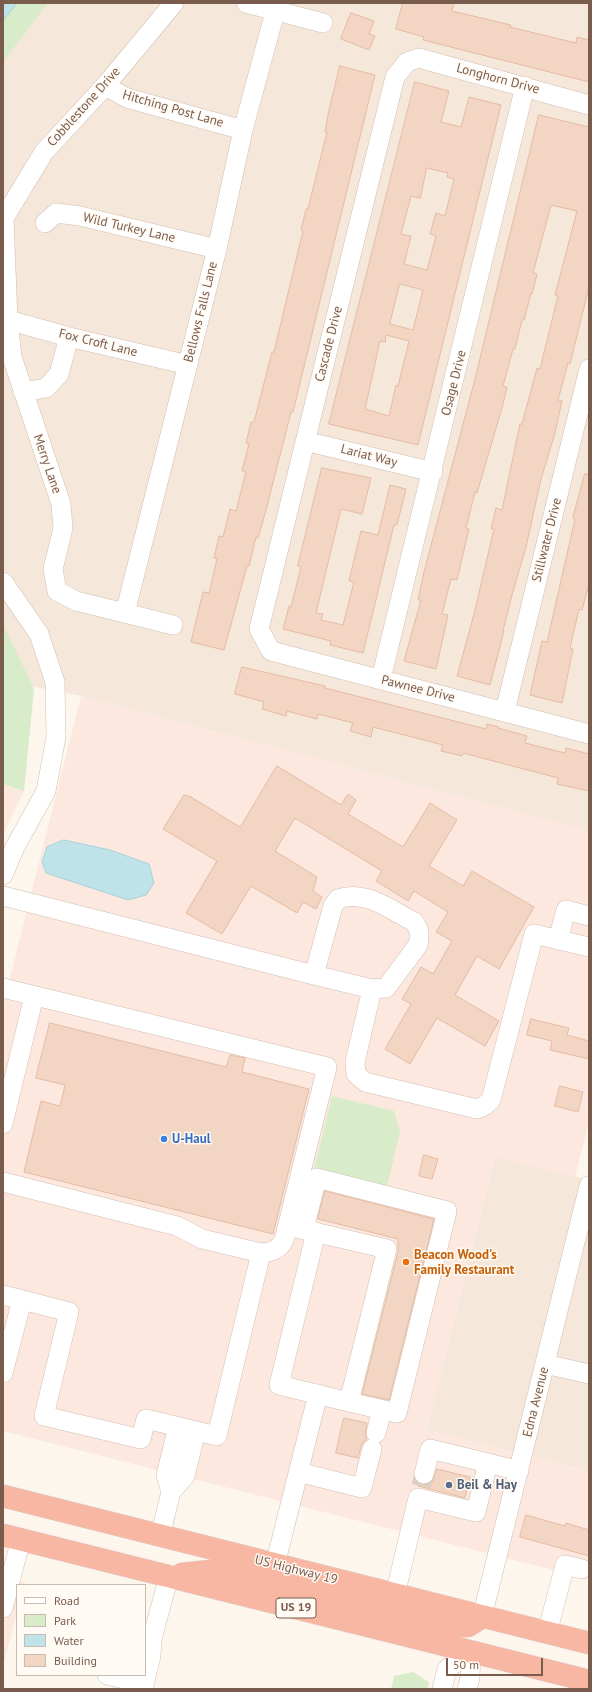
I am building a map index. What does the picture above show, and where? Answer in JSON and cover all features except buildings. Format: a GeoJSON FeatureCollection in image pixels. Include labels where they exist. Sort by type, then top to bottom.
{"type":"FeatureCollection","features":[{"type":"Feature","properties":{"kind":"highway","name":"US Highway 19"},"geometry":{"type":"LineString","coordinates":[[3,1496],[589,1643]]}},
{"type":"Feature","properties":{"kind":"highway","name":"US 19"},"geometry":{"type":"LineString","coordinates":[[12,1537],[589,1681]]}},
{"type":"Feature","properties":{"kind":"highway"},"geometry":{"type":"LineString","coordinates":[[168,1576],[219,1570],[455,1627],[468,1626],[482,1617]]}},
{"type":"Feature","properties":{"kind":"street","name":"Cobblestone Drive"},"geometry":{"type":"LineString","coordinates":[[3,218],[44,152],[104,86],[174,3]]}},
{"type":"Feature","properties":{"kind":"street"},"geometry":{"type":"LineString","coordinates":[[246,3],[275,12],[323,23]]}},
{"type":"Feature","properties":{"kind":"street","name":"Bellows Falls Lane"},"geometry":{"type":"LineString","coordinates":[[125,613],[217,249],[243,130],[275,12]]}},
{"type":"Feature","properties":{"kind":"street","name":"Longhorn Drive"},"geometry":{"type":"LineString","coordinates":[[407,62],[419,58],[525,86],[589,105]]}},
{"type":"Feature","properties":{"kind":"street","name":"Cascade Drive"},"geometry":{"type":"LineString","coordinates":[[259,629],[395,77],[407,62]]}},
{"type":"Feature","properties":{"kind":"street","name":"Hitching Post Lane"},"geometry":{"type":"LineString","coordinates":[[104,86],[127,98],[243,130]]}},
{"type":"Feature","properties":{"kind":"street","name":"Osage Drive"},"geometry":{"type":"LineString","coordinates":[[381,679],[433,472],[525,86]]}},
{"type":"Feature","properties":{"kind":"street","name":"Wild Turkey Lane"},"geometry":{"type":"LineString","coordinates":[[45,223],[56,213],[80,216],[217,249]]}},
{"type":"Feature","properties":{"kind":"street","name":"Merry Lane"},"geometry":{"type":"LineString","coordinates":[[3,218],[8,320],[12,357],[61,504],[63,528],[53,569],[57,591],[76,601],[173,625]]}},
{"type":"Feature","properties":{"kind":"street","name":"Fox Croft Lane"},"geometry":{"type":"LineString","coordinates":[[8,320],[69,337],[188,365]]}},
{"type":"Feature","properties":{"kind":"street"},"geometry":{"type":"LineString","coordinates":[[23,392],[46,388],[59,374],[69,337]]}},
{"type":"Feature","properties":{"kind":"street","name":"Stillwater Drive"},"geometry":{"type":"LineString","coordinates":[[505,711],[589,369]]}},
{"type":"Feature","properties":{"kind":"street","name":"Lariat Way"},"geometry":{"type":"LineString","coordinates":[[305,441],[433,472]]}},
{"type":"Feature","properties":{"kind":"street"},"geometry":{"type":"LineString","coordinates":[[3,582],[39,634],[55,682],[56,737],[46,791],[3,875]]}},
{"type":"Feature","properties":{"kind":"street","name":"Pawnee Drive"},"geometry":{"type":"LineString","coordinates":[[259,629],[271,651],[589,734]]}},
{"type":"Feature","properties":{"kind":"street"},"geometry":{"type":"LineString","coordinates":[[3,896],[314,975],[372,989],[386,988],[418,945],[420,938],[419,932],[414,922],[368,898],[356,895],[338,899],[333,906],[314,975]]}},
{"type":"Feature","properties":{"kind":"street"},"geometry":{"type":"LineString","coordinates":[[558,940],[566,910],[589,916]]}},
{"type":"Feature","properties":{"kind":"street"},"geometry":{"type":"LineString","coordinates":[[372,989],[354,1062],[356,1074],[365,1082],[477,1110],[491,1100],[534,934],[589,947]]}},
{"type":"Feature","properties":{"kind":"street"},"geometry":{"type":"LineString","coordinates":[[3,988],[326,1067],[279,1385],[397,1413],[447,1210],[317,1178],[303,1229]]}},
{"type":"Feature","properties":{"kind":"street"},"geometry":{"type":"LineString","coordinates":[[3,1124],[34,996]]}},
{"type":"Feature","properties":{"kind":"street"},"geometry":{"type":"LineString","coordinates":[[3,1182],[177,1226],[202,1239],[261,1253],[273,1252],[280,1247],[284,1240],[303,1229],[386,1249],[349,1402]]}},
{"type":"Feature","properties":{"kind":"street","name":"Edna Avenue"},"geometry":{"type":"LineString","coordinates":[[482,1617],[589,1186]]}},
{"type":"Feature","properties":{"kind":"street"},"geometry":{"type":"LineString","coordinates":[[3,1295],[69,1312],[44,1416],[141,1439],[146,1419],[217,1436],[261,1253]]}},
{"type":"Feature","properties":{"kind":"street"},"geometry":{"type":"LineString","coordinates":[[3,1373],[10,1321],[22,1300]]}},
{"type":"Feature","properties":{"kind":"street"},"geometry":{"type":"LineString","coordinates":[[545,1364],[589,1374]]}},
{"type":"Feature","properties":{"kind":"street"},"geometry":{"type":"LineString","coordinates":[[275,1565],[318,1394]]}},
{"type":"Feature","properties":{"kind":"street"},"geometry":{"type":"LineString","coordinates":[[298,1472],[362,1488],[382,1410]]}},
{"type":"Feature","properties":{"kind":"street"},"geometry":{"type":"LineString","coordinates":[[171,1492],[166,1475],[178,1427]]}},
{"type":"Feature","properties":{"kind":"street"},"geometry":{"type":"LineString","coordinates":[[160,1536],[171,1492],[185,1476],[196,1431]]}},
{"type":"Feature","properties":{"kind":"street"},"geometry":{"type":"LineString","coordinates":[[395,1595],[430,1449],[519,1471]]}},
{"type":"Feature","properties":{"kind":"street"},"geometry":{"type":"LineString","coordinates":[[421,1486],[476,1512],[488,1463]]}},
{"type":"Feature","properties":{"kind":"street"},"geometry":{"type":"LineString","coordinates":[[12,1537],[3,1607],[16,1610]]}},
{"type":"Feature","properties":{"kind":"street"},"geometry":{"type":"LineString","coordinates":[[547,1633],[565,1565],[582,1569]]}},
{"type":"Feature","properties":{"kind":"street"},"geometry":{"type":"LineString","coordinates":[[146,1666],[152,1656],[148,1643],[168,1576]]}},
{"type":"Feature","properties":{"kind":"street"},"geometry":{"type":"LineString","coordinates":[[442,1689],[447,1669],[471,1652]]}},
{"type":"Feature","properties":{"kind":"street"},"geometry":{"type":"LineString","coordinates":[[467,1689],[470,1678],[471,1652]]}},
{"type":"Feature","properties":{"kind":"street"},"geometry":{"type":"LineString","coordinates":[[110,1676],[136,1684]]}},
{"type":"Feature","properties":{"kind":"shaded area"},"geometry":{"type":"Polygon","coordinates":[[[3,3],[589,3],[589,831],[81,696],[3,681],[3,3]]]}},
{"type":"Feature","properties":{"kind":"shaded area"},"geometry":{"type":"Polygon","coordinates":[[[81,696],[589,831],[589,1122],[575,1177],[495,1157],[426,1430],[589,1471],[589,1579],[3,1431],[3,1005],[81,696]]]}},
{"type":"Feature","properties":{"kind":"shaded area"},"geometry":{"type":"Polygon","coordinates":[[[3,784],[24,791],[3,835],[3,784]]]}},
{"type":"Feature","properties":{"kind":"shaded area"},"geometry":{"type":"Polygon","coordinates":[[[495,1156],[589,1180],[589,1471],[426,1430],[495,1156]]]}},
{"type":"Feature","properties":{"kind":"shaded area"},"geometry":{"type":"Polygon","coordinates":[[[3,1577],[25,1582],[24,1584],[16,1584],[16,1617],[3,1666],[3,1577]]]}},
{"type":"Feature","properties":{"kind":"green space"},"geometry":{"type":"Polygon","coordinates":[[[3,3],[48,3],[3,62],[3,3]]]}},
{"type":"Feature","properties":{"kind":"green space"},"geometry":{"type":"Polygon","coordinates":[[[3,624],[34,689],[24,791],[3,784],[3,624]]]}},
{"type":"Feature","properties":{"kind":"green space"},"geometry":{"type":"Polygon","coordinates":[[[332,1096],[394,1111],[400,1132],[387,1187],[314,1169],[332,1096]]]}},
{"type":"Feature","properties":{"kind":"green space"},"geometry":{"type":"Polygon","coordinates":[[[413,1672],[429,1682],[428,1689],[391,1689],[394,1676],[413,1672]]]}},
{"type":"Feature","properties":{"kind":"water"},"geometry":{"type":"Polygon","coordinates":[[[3,3],[17,3],[3,21],[3,3]]]}},
{"type":"Feature","properties":{"kind":"water"},"geometry":{"type":"Polygon","coordinates":[[[64,840],[110,850],[149,864],[154,883],[146,895],[128,900],[46,873],[42,862],[47,847],[64,840]]]}},
{"type":"Feature","properties":{"kind":"tunnel"},"geometry":{"type":"LineString","coordinates":[[421,1486],[424,1474]]}},
{"type":"Feature","properties":{"kind":"place","name":"U-Haul"},"geometry":{"type":"Point","coordinates":[164,1139]}},
{"type":"Feature","properties":{"kind":"place","name":"Beacon Wood's Family Restaurant"},"geometry":{"type":"Point","coordinates":[406,1262]}},
{"type":"Feature","properties":{"kind":"place","name":"Beil & Hay"},"geometry":{"type":"Point","coordinates":[449,1485]}}]}
